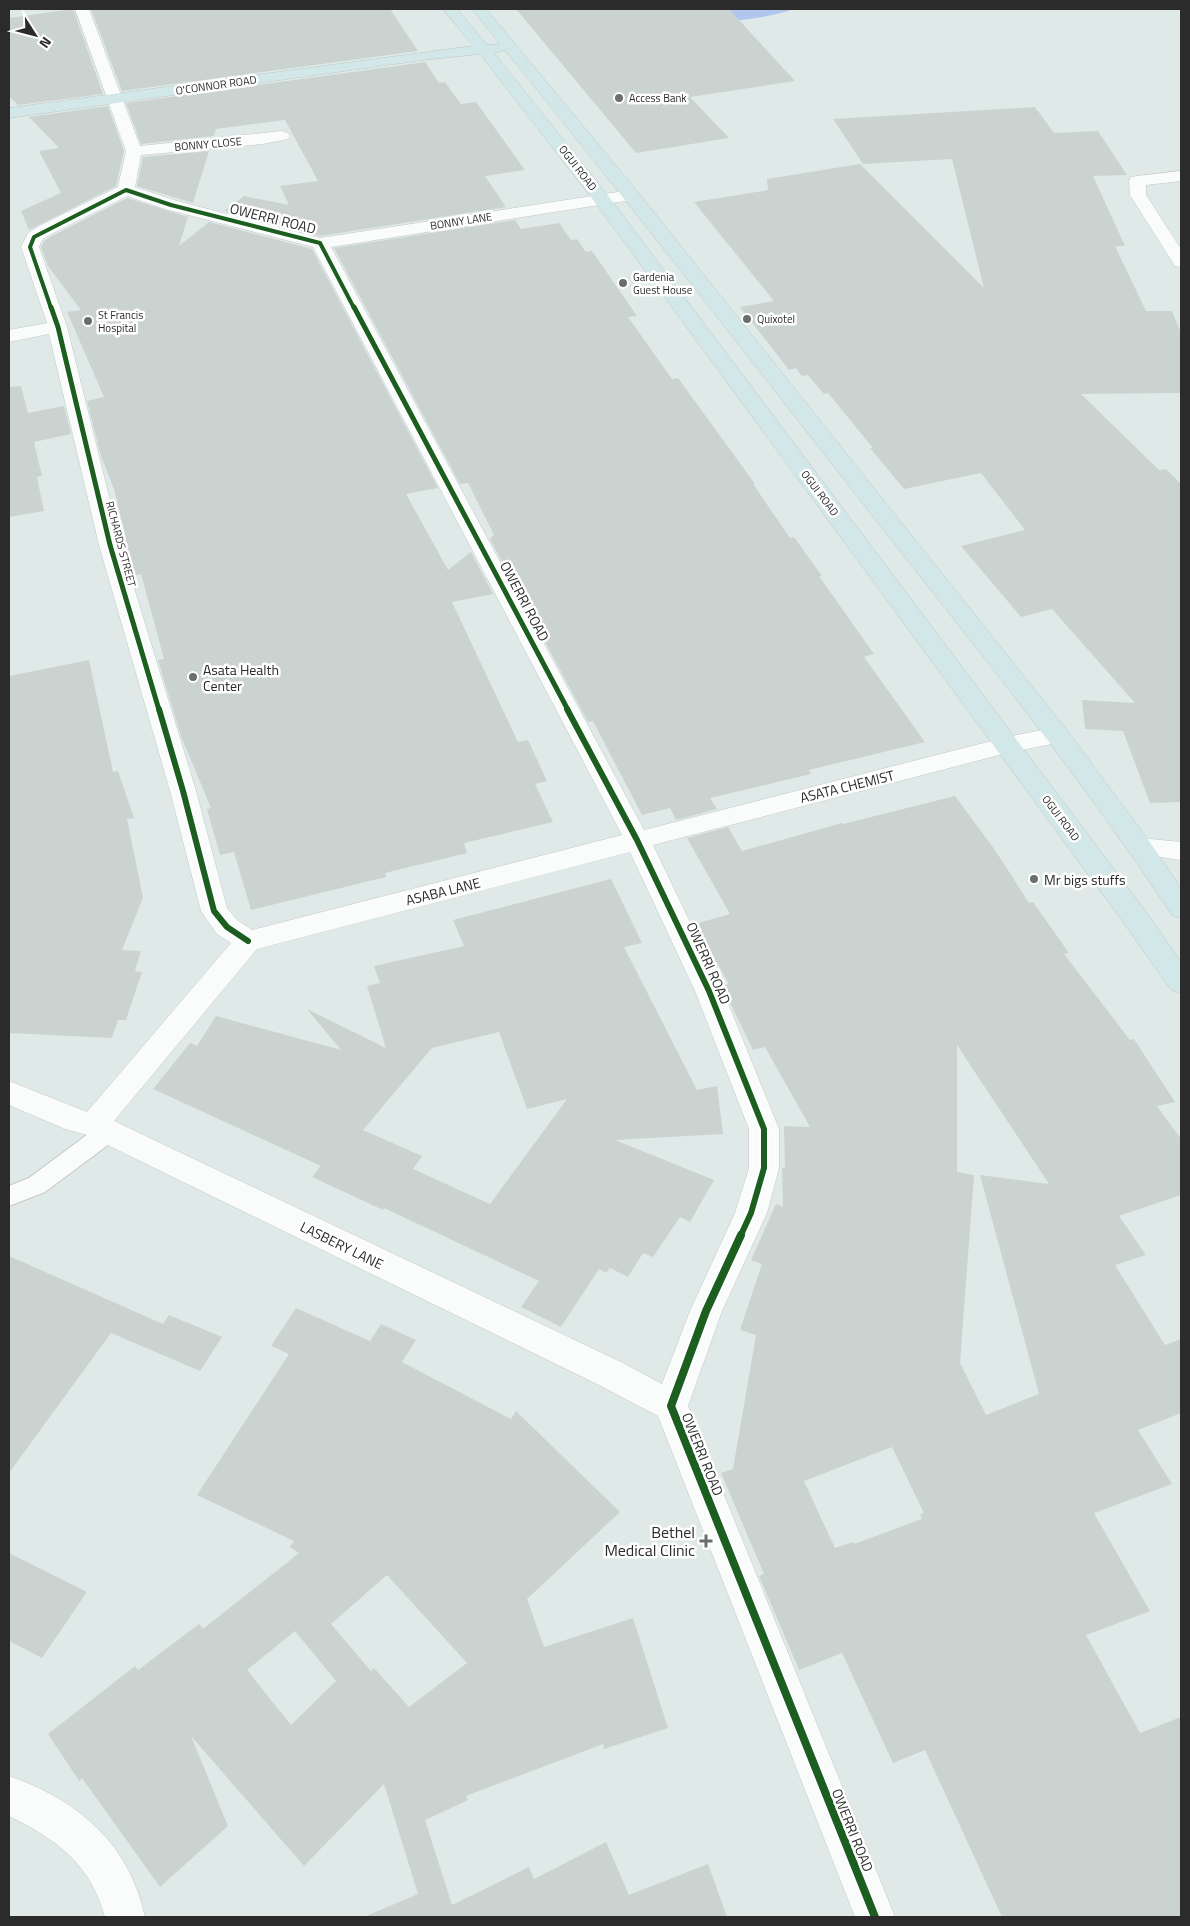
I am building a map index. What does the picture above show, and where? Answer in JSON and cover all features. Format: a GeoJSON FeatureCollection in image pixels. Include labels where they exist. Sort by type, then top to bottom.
{"type":"FeatureCollection","features":[{"type":"Feature","properties":{"kind":"main road","name":"OGUI ROAD"},"geometry":{"type":"LineString","coordinates":[[479,9],[631,195],[1056,735],[1140,847],[1181,908]]}},
{"type":"Feature","properties":{"kind":"main road","name":"OGUI ROAD"},"geometry":{"type":"LineString","coordinates":[[454,20],[499,68],[603,201],[1136,919],[1181,983]]}},
{"type":"Feature","properties":{"kind":"main road"},"geometry":{"type":"LineString","coordinates":[[422,48],[505,40]]}},
{"type":"Feature","properties":{"kind":"main road","name":"O'CONNOR ROAD"},"geometry":{"type":"LineString","coordinates":[[9,113],[114,92],[422,48]]}},
{"type":"Feature","properties":{"kind":"main road"},"geometry":{"type":"LineString","coordinates":[[422,48],[499,68]]}},
{"type":"Feature","properties":{"kind":"main road","name":"O'CONNOR ROAD"},"geometry":{"type":"LineString","coordinates":[[9,100],[114,92]]}},
{"type":"Feature","properties":{"kind":"street"},"geometry":{"type":"LineString","coordinates":[[82,9],[114,92],[134,151],[126,190]]}},
{"type":"Feature","properties":{"kind":"street","name":"BONNY CLOSE"},"geometry":{"type":"LineString","coordinates":[[134,151],[282,136]]}},
{"type":"Feature","properties":{"kind":"street"},"geometry":{"type":"LineString","coordinates":[[1181,176],[1137,182],[1138,195],[1181,262]]}},
{"type":"Feature","properties":{"kind":"street","name":"OWERRI ROAD"},"geometry":{"type":"LineString","coordinates":[[126,190],[171,205],[320,242],[638,840],[709,991],[764,1129],[764,1168],[751,1212],[706,1311],[671,1406],[875,1917]]}},
{"type":"Feature","properties":{"kind":"street","name":"RICHARDS STREET"},"geometry":{"type":"LineString","coordinates":[[126,190],[34,237],[30,247],[58,327],[110,545],[183,791],[214,912],[227,927],[248,941]]}},
{"type":"Feature","properties":{"kind":"street","name":"BONNY LANE"},"geometry":{"type":"LineString","coordinates":[[320,242],[603,201],[631,195]]}},
{"type":"Feature","properties":{"kind":"street"},"geometry":{"type":"LineString","coordinates":[[9,336],[58,327]]}},
{"type":"Feature","properties":{"kind":"street","name":"ASATA CHEMIST"},"geometry":{"type":"LineString","coordinates":[[638,840],[1007,745],[1056,735]]}},
{"type":"Feature","properties":{"kind":"street","name":"ASABA LANE"},"geometry":{"type":"LineString","coordinates":[[248,941],[638,840]]}},
{"type":"Feature","properties":{"kind":"street"},"geometry":{"type":"LineString","coordinates":[[1140,847],[1181,852]]}},
{"type":"Feature","properties":{"kind":"street"},"geometry":{"type":"LineString","coordinates":[[100,1128],[248,941]]}},
{"type":"Feature","properties":{"kind":"street","name":"LASBERY LANE"},"geometry":{"type":"LineString","coordinates":[[9,1093],[76,1121],[100,1128],[611,1374],[671,1406]]}},
{"type":"Feature","properties":{"kind":"street"},"geometry":{"type":"LineString","coordinates":[[9,1794],[69,1828],[95,1852],[112,1881],[125,1917]]}},
{"type":"Feature","properties":{"kind":"lane"},"geometry":{"type":"LineString","coordinates":[[9,1196],[37,1185],[100,1128]]}},
{"type":"Feature","properties":{"kind":"shaded area"},"geometry":{"type":"Polygon","coordinates":[[[564,9],[794,9],[756,18],[696,21],[600,15],[564,9]]]}},
{"type":"Feature","properties":{"kind":"building"},"geometry":{"type":"Polygon","coordinates":[[[73,9],[103,94],[18,105],[9,96],[9,18],[73,9]]]}},
{"type":"Feature","properties":{"kind":"building"},"geometry":{"type":"Polygon","coordinates":[[[91,9],[390,9],[418,51],[122,91],[91,9]]]}},
{"type":"Feature","properties":{"kind":"building"},"geometry":{"type":"Polygon","coordinates":[[[516,9],[729,9],[795,81],[690,97],[729,138],[636,153],[516,9]]]}},
{"type":"Feature","properties":{"kind":"building"},"geometry":{"type":"Polygon","coordinates":[[[425,62],[439,83],[445,82],[461,104],[476,102],[525,170],[485,176],[506,207],[320,236],[224,211],[244,196],[289,205],[280,186],[318,181],[285,120],[216,129],[214,136],[141,144],[126,103],[425,62]]]}},
{"type":"Feature","properties":{"kind":"building"},"geometry":{"type":"Polygon","coordinates":[[[108,106],[124,151],[116,186],[29,230],[21,211],[61,193],[39,151],[59,148],[29,117],[108,106]]]}},
{"type":"Feature","properties":{"kind":"building"},"geometry":{"type":"Polygon","coordinates":[[[1035,107],[1054,133],[1098,131],[1127,175],[1093,176],[1125,246],[1115,246],[1146,311],[1172,311],[1181,333],[1181,393],[1081,394],[1159,470],[1166,469],[1181,484],[1181,802],[1150,803],[1123,731],[1085,729],[1082,700],[1135,703],[1052,609],[1021,617],[961,546],[1025,530],[981,473],[904,489],[828,393],[824,394],[808,375],[802,376],[796,368],[789,370],[740,307],[774,301],[694,202],[768,190],[767,179],[860,164],[984,288],[952,159],[863,164],[833,119],[1035,107]]]}},
{"type":"Feature","properties":{"kind":"building"},"geometry":{"type":"Polygon","coordinates":[[[209,151],[193,203],[137,186],[143,157],[209,151]]]}},
{"type":"Feature","properties":{"kind":"building"},"geometry":{"type":"Polygon","coordinates":[[[127,198],[188,217],[179,246],[209,222],[312,249],[438,488],[406,494],[448,570],[471,552],[493,594],[452,602],[518,742],[528,740],[547,781],[535,784],[553,822],[464,843],[467,853],[385,873],[386,877],[251,910],[234,852],[220,855],[207,809],[211,808],[181,736],[158,660],[164,659],[141,574],[134,576],[122,539],[126,538],[114,489],[101,456],[87,401],[104,397],[67,312],[81,310],[48,266],[41,247],[44,241],[52,236],[127,198]]]}},
{"type":"Feature","properties":{"kind":"building"},"geometry":{"type":"Polygon","coordinates":[[[515,220],[521,229],[559,223],[571,240],[577,239],[586,252],[592,251],[637,316],[628,317],[672,379],[678,378],[755,484],[753,484],[790,538],[794,537],[822,576],[819,576],[874,654],[864,657],[925,742],[809,770],[811,774],[710,798],[717,809],[676,820],[670,808],[642,815],[593,721],[588,722],[490,539],[494,535],[468,483],[460,484],[334,248],[515,220]]]}},
{"type":"Feature","properties":{"kind":"building"},"geometry":{"type":"Polygon","coordinates":[[[21,386],[28,413],[64,406],[71,434],[34,442],[42,476],[37,477],[44,511],[9,517],[9,387],[21,386]]]}},
{"type":"Feature","properties":{"kind":"building"},"geometry":{"type":"Polygon","coordinates":[[[89,660],[113,772],[118,771],[134,818],[127,819],[143,898],[122,950],[141,951],[135,971],[142,972],[126,1020],[118,1020],[112,1038],[9,1033],[9,676],[89,660]]]}},
{"type":"Feature","properties":{"kind":"building"},"geometry":{"type":"Polygon","coordinates":[[[955,796],[995,850],[1029,903],[1033,902],[1069,953],[1064,954],[1130,1040],[1134,1039],[1175,1102],[1157,1106],[1181,1139],[1181,1195],[1119,1216],[1146,1255],[1115,1265],[1165,1345],[1181,1339],[1181,1413],[1138,1430],[1172,1484],[1094,1513],[1150,1611],[1086,1635],[1140,1733],[1181,1717],[1181,1917],[1002,1917],[925,1750],[893,1763],[842,1653],[799,1670],[759,1576],[764,1574],[721,1473],[733,1469],[756,1335],[740,1330],[762,1264],[751,1260],[776,1204],[783,1207],[782,1168],[785,1169],[784,1126],[810,1127],[765,1047],[753,1050],[722,986],[729,984],[695,924],[730,914],[687,838],[728,827],[742,851],[955,796]],[[957,1045],[957,1172],[974,1175],[960,1363],[986,1415],[1039,1394],[980,1175],[1049,1184],[957,1045]],[[892,1447],[804,1481],[835,1548],[853,1542],[854,1544],[922,1519],[920,1515],[924,1513],[892,1447]]]}},
{"type":"Feature","properties":{"kind":"building"},"geometry":{"type":"Polygon","coordinates":[[[611,879],[642,943],[624,947],[697,1090],[717,1086],[723,1134],[615,1140],[714,1180],[690,1222],[680,1217],[653,1257],[643,1253],[628,1277],[610,1268],[606,1273],[599,1269],[561,1327],[521,1307],[539,1281],[384,1208],[383,1210],[312,1177],[321,1166],[153,1089],[190,1043],[197,1046],[216,1016],[341,1050],[307,1009],[386,1048],[367,986],[380,983],[374,966],[464,946],[453,920],[611,879]],[[499,1032],[432,1048],[363,1130],[422,1156],[413,1169],[490,1204],[567,1099],[527,1109],[499,1032]]]}},
{"type":"Feature","properties":{"kind":"building"},"geometry":{"type":"Polygon","coordinates":[[[9,1256],[163,1324],[169,1315],[222,1337],[200,1371],[111,1333],[9,1473],[9,1256]]]}},
{"type":"Feature","properties":{"kind":"building"},"geometry":{"type":"Polygon","coordinates":[[[296,1308],[370,1341],[381,1324],[416,1340],[402,1362],[511,1419],[516,1411],[620,1512],[527,1599],[544,1647],[633,1618],[668,1728],[604,1749],[603,1744],[466,1796],[468,1800],[425,1820],[452,1905],[529,1867],[534,1879],[606,1842],[629,1895],[708,1864],[727,1917],[364,1917],[418,1894],[384,1784],[304,1866],[191,1736],[228,1826],[160,1887],[82,1778],[79,1781],[48,1734],[135,1666],[138,1670],[199,1624],[203,1629],[299,1553],[290,1547],[294,1541],[197,1495],[289,1354],[271,1346],[296,1308]],[[387,1575],[331,1624],[371,1671],[374,1668],[409,1707],[467,1663],[387,1575]],[[295,1631],[247,1670],[291,1725],[336,1681],[295,1631]]]}},
{"type":"Feature","properties":{"kind":"building"},"geometry":{"type":"Polygon","coordinates":[[[9,1553],[87,1592],[42,1658],[9,1641],[9,1553]]]}},
{"type":"Feature","properties":{"kind":"cycle path"},"geometry":{"type":"LineString","coordinates":[[248,941],[227,927],[214,911],[183,791],[110,545],[58,327],[30,247],[34,237],[45,230],[126,190],[171,205],[320,243],[637,840],[709,991],[764,1129],[764,1168],[751,1213],[706,1311],[671,1406],[875,1917]]}},
{"type":"Feature","properties":{"kind":"place","name":"Access Bank"},"geometry":{"type":"Point","coordinates":[619,98]}},
{"type":"Feature","properties":{"kind":"place","name":"Gardenia Guest House"},"geometry":{"type":"Point","coordinates":[623,283]}},
{"type":"Feature","properties":{"kind":"place","name":"Quixotel"},"geometry":{"type":"Point","coordinates":[747,319]}},
{"type":"Feature","properties":{"kind":"place","name":"St Francis Hospital"},"geometry":{"type":"Point","coordinates":[88,321]}},
{"type":"Feature","properties":{"kind":"place","name":"Asata Health Center"},"geometry":{"type":"Point","coordinates":[193,677]}},
{"type":"Feature","properties":{"kind":"place","name":"Mr bigs stuffs"},"geometry":{"type":"Point","coordinates":[1034,879]}},
{"type":"Feature","properties":{"kind":"place","name":"Bethel Medical Clinic"},"geometry":{"type":"Point","coordinates":[706,1541]}}]}
